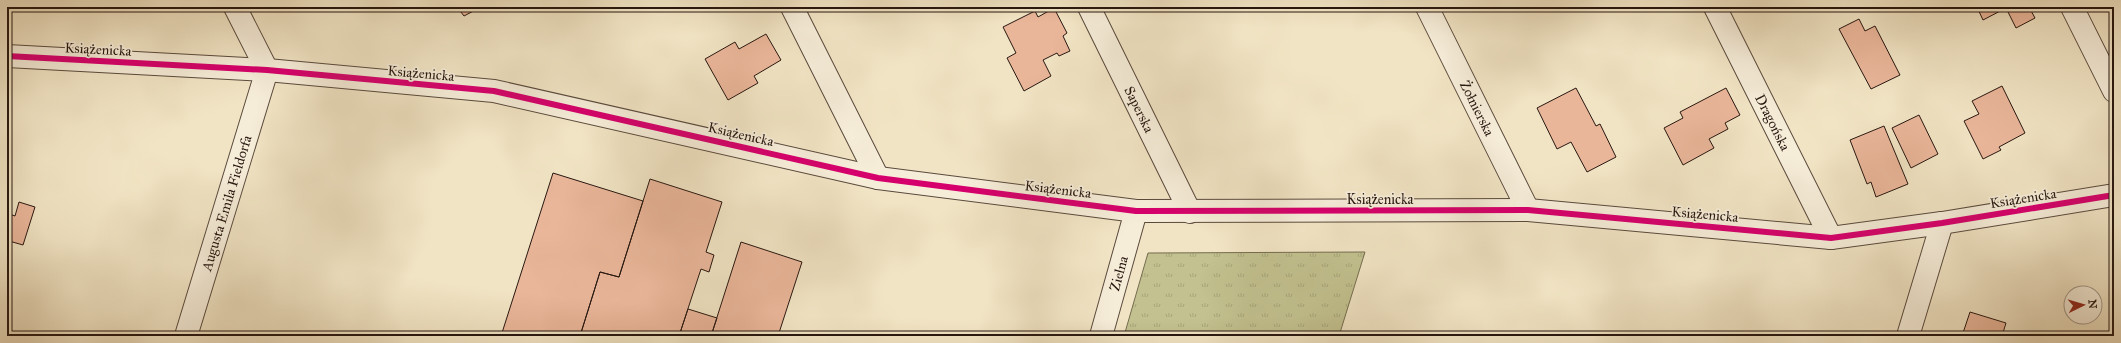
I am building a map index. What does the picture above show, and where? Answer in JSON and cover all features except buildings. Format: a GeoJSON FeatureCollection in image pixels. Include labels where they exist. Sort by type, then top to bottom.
{"type":"FeatureCollection","features":[{"type":"Feature","properties":{"kind":"street"},"geometry":{"type":"LineString","coordinates":[[235,7],[267,70]]}},
{"type":"Feature","properties":{"kind":"street"},"geometry":{"type":"LineString","coordinates":[[792,7],[878,178]]}},
{"type":"Feature","properties":{"kind":"street","name":"Saperska"},"geometry":{"type":"LineString","coordinates":[[1089,7],[1190,212]]}},
{"type":"Feature","properties":{"kind":"street","name":"Żołnierska"},"geometry":{"type":"LineString","coordinates":[[1427,7],[1528,210]]}},
{"type":"Feature","properties":{"kind":"street","name":"Dragońska"},"geometry":{"type":"LineString","coordinates":[[1715,7],[1831,238]]}},
{"type":"Feature","properties":{"kind":"street"},"geometry":{"type":"LineString","coordinates":[[2072,7],[2114,91]]}},
{"type":"Feature","properties":{"kind":"street","name":"Książenicka"},"geometry":{"type":"LineString","coordinates":[[7,56],[267,70],[494,91],[878,178],[1136,211],[1528,210],[1831,238],[1942,223],[2114,195]]}},
{"type":"Feature","properties":{"kind":"street","name":"Augusta Emila Fieldorfa"},"geometry":{"type":"LineString","coordinates":[[186,336],[267,70]]}},
{"type":"Feature","properties":{"kind":"street","name":"Zielna"},"geometry":{"type":"LineString","coordinates":[[1101,336],[1136,211]]}},
{"type":"Feature","properties":{"kind":"street"},"geometry":{"type":"LineString","coordinates":[[1908,336],[1942,223]]}},
{"type":"Feature","properties":{"kind":"green space"},"geometry":{"type":"Polygon","coordinates":[[[1365,252],[1339,336],[1124,336],[1148,253],[1365,252]]]}},
{"type":"Feature","properties":{"kind":"cycle path"},"geometry":{"type":"LineString","coordinates":[[7,56],[267,70],[494,91],[878,178],[1136,211],[1528,210],[1831,238],[1942,223],[2114,195]]}}]}
